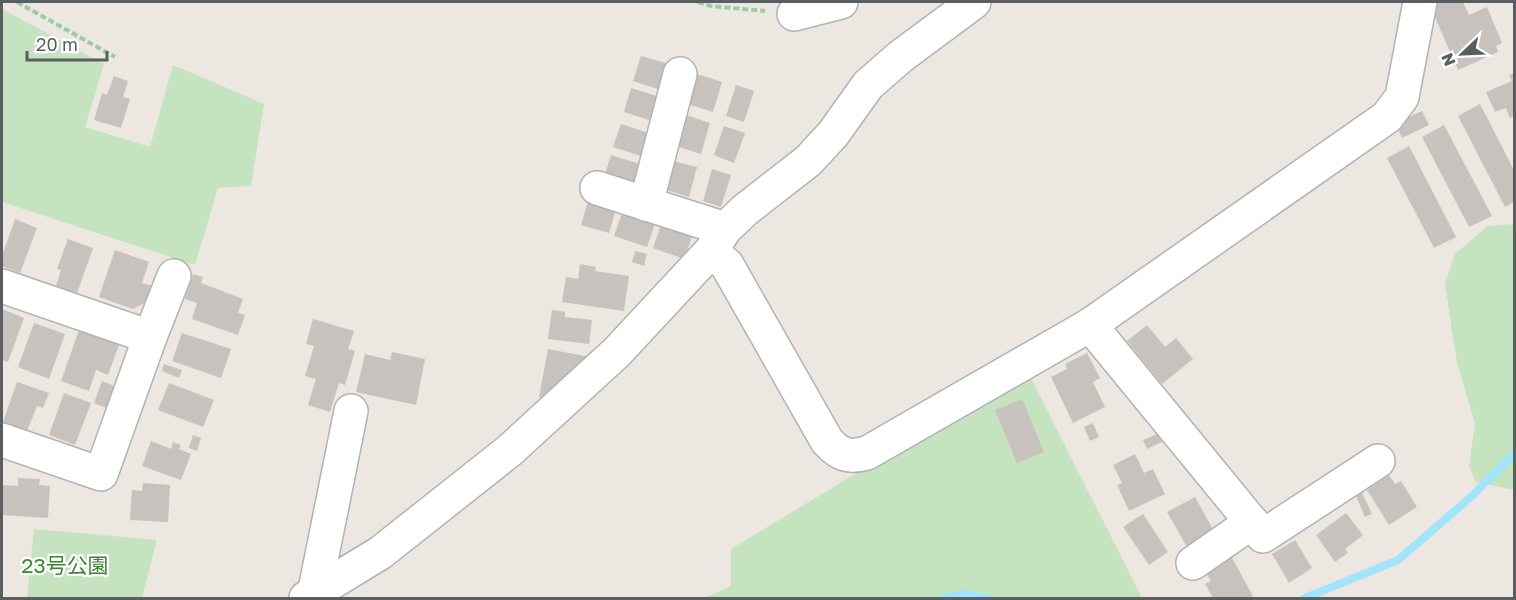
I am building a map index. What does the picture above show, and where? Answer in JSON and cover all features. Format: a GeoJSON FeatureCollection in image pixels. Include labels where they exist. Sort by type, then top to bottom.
{"type":"FeatureCollection","features":[{"type":"Feature","properties":{"kind":"street"},"geometry":{"type":"LineString","coordinates":[[794,14],[842,2]]}},
{"type":"Feature","properties":{"kind":"street"},"geometry":{"type":"LineString","coordinates":[[310,597],[380,553],[509,451],[617,352],[745,210],[808,161],[833,134],[868,85],[900,57],[974,2]]}},
{"type":"Feature","properties":{"kind":"street"},"geometry":{"type":"LineString","coordinates":[[597,188],[646,204],[718,240],[727,264],[827,441],[839,453],[851,457],[867,453],[1090,325],[1387,117],[1402,97],[1420,2]]}},
{"type":"Feature","properties":{"kind":"street"},"geometry":{"type":"LineString","coordinates":[[646,204],[680,74]]}},
{"type":"Feature","properties":{"kind":"street"},"geometry":{"type":"LineString","coordinates":[[2,440],[101,474],[174,276]]}},
{"type":"Feature","properties":{"kind":"street"},"geometry":{"type":"LineString","coordinates":[[2,286],[150,337]]}},
{"type":"Feature","properties":{"kind":"street"},"geometry":{"type":"LineString","coordinates":[[1090,325],[1263,536],[1378,461]]}},
{"type":"Feature","properties":{"kind":"street"},"geometry":{"type":"LineString","coordinates":[[310,597],[351,411]]}},
{"type":"Feature","properties":{"kind":"street"},"geometry":{"type":"LineString","coordinates":[[1193,563],[1252,522]]}},
{"type":"Feature","properties":{"kind":"path"},"geometry":{"type":"LineString","coordinates":[[17,2],[115,57]]}},
{"type":"Feature","properties":{"kind":"path"},"geometry":{"type":"LineString","coordinates":[[698,2],[711,6],[794,14]]}},
{"type":"Feature","properties":{"kind":"green space"},"geometry":{"type":"Polygon","coordinates":[[[2,9],[104,64],[85,127],[150,147],[173,65],[264,104],[251,186],[218,188],[195,265],[2,202],[2,9]]]}},
{"type":"Feature","properties":{"kind":"green space"},"geometry":{"type":"Polygon","coordinates":[[[1514,224],[1514,490],[1476,482],[1469,467],[1475,423],[1457,363],[1445,284],[1455,254],[1488,226],[1514,224]]]}},
{"type":"Feature","properties":{"kind":"green space"},"geometry":{"type":"Polygon","coordinates":[[[1027,370],[1142,598],[705,598],[731,586],[731,549],[1027,370]]]}},
{"type":"Feature","properties":{"kind":"green space","name":"23号公園"},"geometry":{"type":"Polygon","coordinates":[[[34,529],[157,540],[142,598],[27,598],[34,529]]]}},
{"type":"Feature","properties":{"kind":"building"},"geometry":{"type":"Polygon","coordinates":[[[1440,2],[1463,2],[1469,15],[1487,7],[1502,43],[1496,46],[1498,52],[1458,70],[1430,6],[1440,2]]]}},
{"type":"Feature","properties":{"kind":"building"},"geometry":{"type":"Polygon","coordinates":[[[641,56],[669,64],[661,90],[633,81],[641,56]]]}},
{"type":"Feature","properties":{"kind":"building"},"geometry":{"type":"Polygon","coordinates":[[[1514,73],[1514,116],[1510,118],[1506,108],[1495,112],[1486,92],[1512,81],[1509,75],[1514,73]]]}},
{"type":"Feature","properties":{"kind":"building"},"geometry":{"type":"Polygon","coordinates":[[[697,74],[722,82],[713,112],[688,104],[697,74]]]}},
{"type":"Feature","properties":{"kind":"building"},"geometry":{"type":"Polygon","coordinates":[[[114,76],[128,81],[123,97],[130,99],[121,128],[94,120],[102,93],[107,95],[114,76]]]}},
{"type":"Feature","properties":{"kind":"building"},"geometry":{"type":"Polygon","coordinates":[[[736,85],[754,91],[744,122],[726,116],[736,85]]]}},
{"type":"Feature","properties":{"kind":"building"},"geometry":{"type":"Polygon","coordinates":[[[631,88],[660,97],[652,121],[624,112],[631,88]]]}},
{"type":"Feature","properties":{"kind":"building"},"geometry":{"type":"Polygon","coordinates":[[[1480,104],[1514,170],[1514,202],[1505,207],[1458,116],[1480,104]]]}},
{"type":"Feature","properties":{"kind":"building"},"geometry":{"type":"Polygon","coordinates":[[[1422,111],[1429,125],[1402,138],[1395,123],[1422,111]]]}},
{"type":"Feature","properties":{"kind":"building"},"geometry":{"type":"Polygon","coordinates":[[[686,115],[710,123],[701,154],[676,146],[686,115]]]}},
{"type":"Feature","properties":{"kind":"building"},"geometry":{"type":"Polygon","coordinates":[[[621,124],[649,133],[641,156],[613,147],[621,124]]]}},
{"type":"Feature","properties":{"kind":"building"},"geometry":{"type":"Polygon","coordinates":[[[1444,125],[1492,216],[1469,227],[1422,137],[1444,125]]]}},
{"type":"Feature","properties":{"kind":"building"},"geometry":{"type":"Polygon","coordinates":[[[724,126],[745,133],[734,163],[714,155],[724,126]]]}},
{"type":"Feature","properties":{"kind":"building"},"geometry":{"type":"Polygon","coordinates":[[[1409,146],[1456,237],[1434,248],[1387,158],[1409,146]]]}},
{"type":"Feature","properties":{"kind":"building"},"geometry":{"type":"Polygon","coordinates":[[[611,155],[640,164],[633,186],[604,177],[611,155]]]}},
{"type":"Feature","properties":{"kind":"building"},"geometry":{"type":"Polygon","coordinates":[[[673,161],[697,167],[689,197],[666,190],[673,161]]]}},
{"type":"Feature","properties":{"kind":"building"},"geometry":{"type":"Polygon","coordinates":[[[712,169],[731,175],[721,207],[703,201],[712,169]]]}},
{"type":"Feature","properties":{"kind":"building"},"geometry":{"type":"Polygon","coordinates":[[[588,201],[616,209],[609,233],[581,225],[588,201]]]}},
{"type":"Feature","properties":{"kind":"building"},"geometry":{"type":"Polygon","coordinates":[[[623,210],[656,221],[647,247],[614,236],[623,210]]]}},
{"type":"Feature","properties":{"kind":"building"},"geometry":{"type":"Polygon","coordinates":[[[15,219],[37,228],[20,273],[2,266],[2,256],[15,219]]]}},
{"type":"Feature","properties":{"kind":"building"},"geometry":{"type":"Polygon","coordinates":[[[662,222],[693,234],[684,259],[653,248],[662,222]]]}},
{"type":"Feature","properties":{"kind":"building"},"geometry":{"type":"Polygon","coordinates":[[[68,239],[93,248],[77,293],[56,286],[61,270],[57,269],[68,239]]]}},
{"type":"Feature","properties":{"kind":"building"},"geometry":{"type":"Polygon","coordinates":[[[115,250],[149,262],[142,283],[153,286],[148,301],[133,309],[99,297],[115,250]]]}},
{"type":"Feature","properties":{"kind":"building"},"geometry":{"type":"Polygon","coordinates":[[[635,251],[647,254],[644,266],[632,262],[635,251]]]}},
{"type":"Feature","properties":{"kind":"building"},"geometry":{"type":"Polygon","coordinates":[[[580,264],[596,267],[595,271],[629,276],[624,311],[562,302],[566,277],[578,279],[580,264]]]}},
{"type":"Feature","properties":{"kind":"building"},"geometry":{"type":"Polygon","coordinates":[[[193,274],[203,277],[201,283],[243,299],[238,313],[245,315],[238,335],[192,319],[197,303],[185,299],[193,274]]]}},
{"type":"Feature","properties":{"kind":"building"},"geometry":{"type":"Polygon","coordinates":[[[2,309],[24,318],[8,362],[2,360],[2,309]]]}},
{"type":"Feature","properties":{"kind":"building"},"geometry":{"type":"Polygon","coordinates":[[[552,310],[565,312],[565,317],[592,320],[589,344],[548,339],[552,310]]]}},
{"type":"Feature","properties":{"kind":"building"},"geometry":{"type":"Polygon","coordinates":[[[313,319],[354,331],[348,349],[355,351],[345,385],[339,383],[330,412],[308,405],[316,379],[305,376],[314,346],[306,344],[313,319]]]}},
{"type":"Feature","properties":{"kind":"building"},"geometry":{"type":"Polygon","coordinates":[[[34,323],[65,334],[49,379],[18,367],[34,323]]]}},
{"type":"Feature","properties":{"kind":"building"},"geometry":{"type":"Polygon","coordinates":[[[1147,325],[1165,347],[1176,338],[1193,359],[1162,384],[1127,341],[1147,325]]]}},
{"type":"Feature","properties":{"kind":"building"},"geometry":{"type":"Polygon","coordinates":[[[79,330],[119,345],[108,375],[96,370],[89,391],[61,381],[79,330]]]}},
{"type":"Feature","properties":{"kind":"building"},"geometry":{"type":"Polygon","coordinates":[[[182,333],[231,349],[221,378],[172,361],[182,333]]]}},
{"type":"Feature","properties":{"kind":"building"},"geometry":{"type":"Polygon","coordinates":[[[548,349],[590,357],[560,400],[539,397],[548,349]]]}},
{"type":"Feature","properties":{"kind":"building"},"geometry":{"type":"Polygon","coordinates":[[[392,352],[425,359],[416,405],[356,392],[365,354],[390,360],[392,352]]]}},
{"type":"Feature","properties":{"kind":"building"},"geometry":{"type":"Polygon","coordinates":[[[1087,353],[1100,378],[1093,382],[1105,407],[1073,423],[1051,377],[1067,369],[1065,364],[1087,353]]]}},
{"type":"Feature","properties":{"kind":"building"},"geometry":{"type":"Polygon","coordinates":[[[164,364],[182,370],[179,378],[162,371],[164,364]]]}},
{"type":"Feature","properties":{"kind":"building"},"geometry":{"type":"Polygon","coordinates":[[[102,381],[119,388],[112,410],[94,403],[102,381]]]}},
{"type":"Feature","properties":{"kind":"building"},"geometry":{"type":"Polygon","coordinates":[[[17,382],[49,393],[43,408],[37,406],[27,431],[3,422],[17,382]]]}},
{"type":"Feature","properties":{"kind":"building"},"geometry":{"type":"Polygon","coordinates":[[[169,383],[214,400],[203,427],[158,410],[169,383]]]}},
{"type":"Feature","properties":{"kind":"building"},"geometry":{"type":"Polygon","coordinates":[[[64,393],[91,403],[75,445],[49,435],[64,393]]]}},
{"type":"Feature","properties":{"kind":"building"},"geometry":{"type":"Polygon","coordinates":[[[1022,399],[1044,452],[1017,463],[995,410],[1022,399]]]}},
{"type":"Feature","properties":{"kind":"building"},"geometry":{"type":"Polygon","coordinates":[[[1093,423],[1099,437],[1090,441],[1084,427],[1093,423]]]}},
{"type":"Feature","properties":{"kind":"building"},"geometry":{"type":"Polygon","coordinates":[[[1157,434],[1162,442],[1147,449],[1143,440],[1157,434]]]}},
{"type":"Feature","properties":{"kind":"building"},"geometry":{"type":"Polygon","coordinates":[[[193,435],[201,438],[197,451],[189,448],[193,435]]]}},
{"type":"Feature","properties":{"kind":"building"},"geometry":{"type":"Polygon","coordinates":[[[151,441],[171,449],[173,442],[181,445],[179,449],[191,454],[181,480],[142,466],[151,441]]]}},
{"type":"Feature","properties":{"kind":"building"},"geometry":{"type":"Polygon","coordinates":[[[1135,454],[1144,473],[1153,469],[1165,494],[1129,511],[1117,485],[1122,483],[1113,465],[1135,454]]]}},
{"type":"Feature","properties":{"kind":"building"},"geometry":{"type":"Polygon","coordinates":[[[1389,475],[1395,484],[1401,481],[1417,507],[1389,525],[1367,490],[1389,475]]]}},
{"type":"Feature","properties":{"kind":"building"},"geometry":{"type":"Polygon","coordinates":[[[18,478],[40,479],[39,485],[50,486],[48,518],[2,515],[2,485],[18,486],[18,478]]]}},
{"type":"Feature","properties":{"kind":"building"},"geometry":{"type":"Polygon","coordinates":[[[143,483],[170,485],[168,522],[130,520],[132,490],[142,491],[143,483]]]}},
{"type":"Feature","properties":{"kind":"building"},"geometry":{"type":"Polygon","coordinates":[[[1362,493],[1372,514],[1365,517],[1356,496],[1362,493]]]}},
{"type":"Feature","properties":{"kind":"building"},"geometry":{"type":"Polygon","coordinates":[[[1195,497],[1215,533],[1187,547],[1167,512],[1195,497]]]}},
{"type":"Feature","properties":{"kind":"building"},"geometry":{"type":"Polygon","coordinates":[[[1346,513],[1363,535],[1345,549],[1348,553],[1335,562],[1316,535],[1346,513]]]}},
{"type":"Feature","properties":{"kind":"building"},"geometry":{"type":"Polygon","coordinates":[[[1143,514],[1168,552],[1149,565],[1123,527],[1143,514]]]}},
{"type":"Feature","properties":{"kind":"building"},"geometry":{"type":"Polygon","coordinates":[[[1295,540],[1312,568],[1289,583],[1272,554],[1295,540]]]}},
{"type":"Feature","properties":{"kind":"building"},"geometry":{"type":"Polygon","coordinates":[[[1231,556],[1253,596],[1213,598],[1205,584],[1211,581],[1205,571],[1231,556]]]}},
{"type":"Feature","properties":{"kind":"waterway"},"geometry":{"type":"LineString","coordinates":[[1305,598],[1398,560],[1472,496],[1514,454]]}},
{"type":"Feature","properties":{"kind":"waterway"},"geometry":{"type":"LineString","coordinates":[[943,598],[961,594],[987,598]]}}]}
